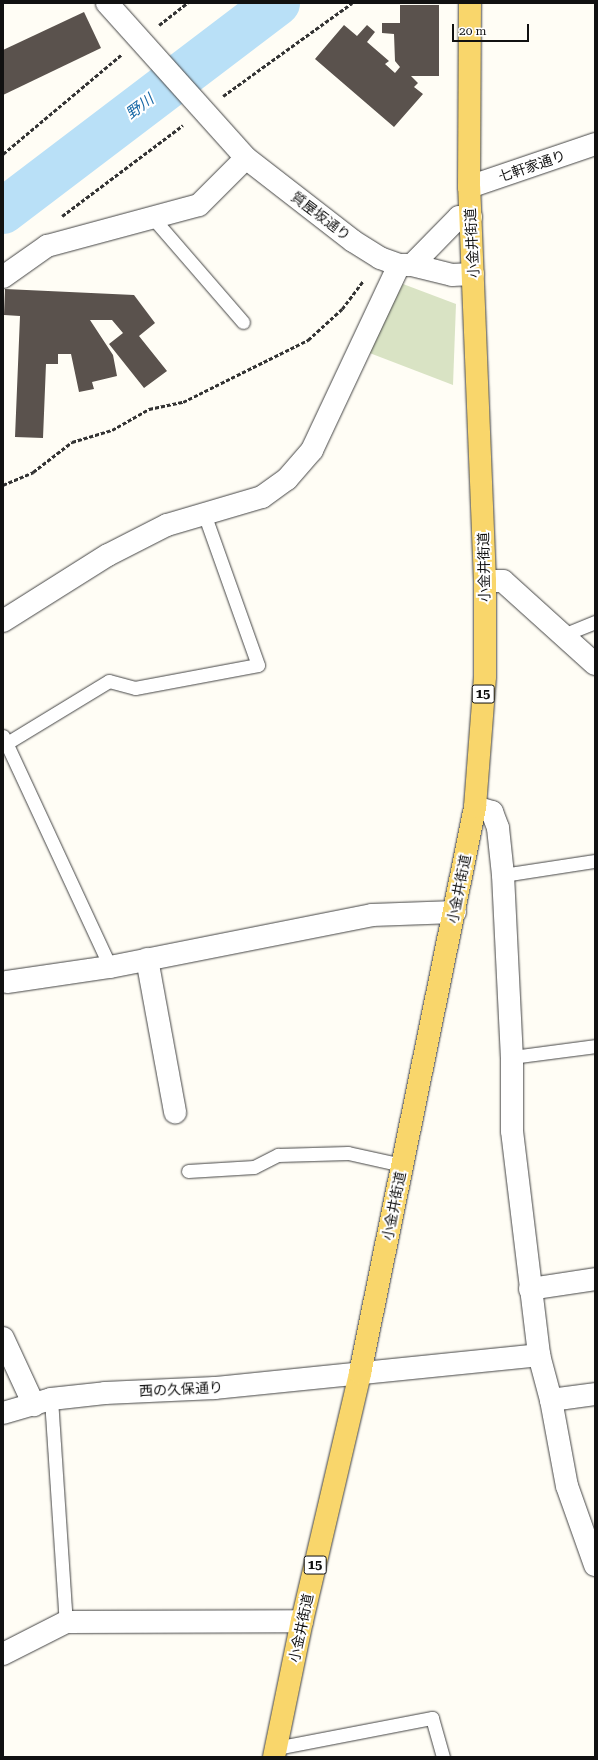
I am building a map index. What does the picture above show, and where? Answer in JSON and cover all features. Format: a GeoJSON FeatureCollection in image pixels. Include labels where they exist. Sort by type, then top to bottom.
{"type":"FeatureCollection","features":[{"type":"Feature","properties":{"kind":"main road","name":"小金井街道"},"geometry":{"type":"LineString","coordinates":[[275,1753],[302,1621],[360,1373],[455,912],[475,807],[485,676],[485,581],[474,274],[469,187],[470,3]]}},
{"type":"Feature","properties":{"kind":"street"},"geometry":{"type":"LineString","coordinates":[[108,3],[142,43]]}},
{"type":"Feature","properties":{"kind":"street","name":"質屋坂通り"},"geometry":{"type":"LineString","coordinates":[[142,43],[246,158],[397,263],[452,275],[474,274]]}},
{"type":"Feature","properties":{"kind":"street","name":"七軒家通り"},"geometry":{"type":"LineString","coordinates":[[469,187],[595,144]]}},
{"type":"Feature","properties":{"kind":"street"},"geometry":{"type":"LineString","coordinates":[[3,277],[47,246],[200,205],[246,158]]}},
{"type":"Feature","properties":{"kind":"street"},"geometry":{"type":"LineString","coordinates":[[3,621],[108,556],[167,525],[204,513],[262,498],[287,479],[312,450],[397,263],[459,217],[471,217]]}},
{"type":"Feature","properties":{"kind":"street"},"geometry":{"type":"LineString","coordinates":[[485,581],[502,581],[595,664]]}},
{"type":"Feature","properties":{"kind":"street"},"geometry":{"type":"LineString","coordinates":[[475,807],[492,812],[498,828],[503,875],[512,1057],[512,1131],[539,1355],[551,1400],[567,1486],[593,1552]]}},
{"type":"Feature","properties":{"kind":"street"},"geometry":{"type":"LineString","coordinates":[[5,983],[110,967],[372,915],[455,912]]}},
{"type":"Feature","properties":{"kind":"street"},"geometry":{"type":"LineString","coordinates":[[147,959],[175,1112]]}},
{"type":"Feature","properties":{"kind":"street"},"geometry":{"type":"LineString","coordinates":[[530,1289],[595,1279]]}},
{"type":"Feature","properties":{"kind":"street"},"geometry":{"type":"LineString","coordinates":[[3,1338],[42,1402]]}},
{"type":"Feature","properties":{"kind":"street","name":"西の久保通り"},"geometry":{"type":"LineString","coordinates":[[3,1413],[42,1402],[105,1393],[215,1388],[539,1355]]}},
{"type":"Feature","properties":{"kind":"street"},"geometry":{"type":"LineString","coordinates":[[551,1400],[595,1394]]}},
{"type":"Feature","properties":{"kind":"street"},"geometry":{"type":"LineString","coordinates":[[3,1654],[66,1622],[302,1621]]}},
{"type":"Feature","properties":{"kind":"lane"},"geometry":{"type":"LineString","coordinates":[[152,217],[243,322]]}},
{"type":"Feature","properties":{"kind":"lane"},"geometry":{"type":"LineString","coordinates":[[110,967],[5,739],[109,681],[135,688],[258,665],[204,513]]}},
{"type":"Feature","properties":{"kind":"lane"},"geometry":{"type":"LineString","coordinates":[[563,635],[595,622]]}},
{"type":"Feature","properties":{"kind":"lane"},"geometry":{"type":"LineString","coordinates":[[503,875],[595,861]]}},
{"type":"Feature","properties":{"kind":"lane"},"geometry":{"type":"LineString","coordinates":[[512,1057],[595,1046]]}},
{"type":"Feature","properties":{"kind":"lane"},"geometry":{"type":"LineString","coordinates":[[188,1171],[254,1167],[278,1155],[348,1153],[402,1165]]}},
{"type":"Feature","properties":{"kind":"lane"},"geometry":{"type":"LineString","coordinates":[[42,1402],[66,1622]]}},
{"type":"Feature","properties":{"kind":"lane"},"geometry":{"type":"LineString","coordinates":[[275,1753],[432,1718],[443,1757]]}},
{"type":"Feature","properties":{"kind":"path"},"geometry":{"type":"LineString","coordinates":[[3,154],[142,43],[187,3]]}},
{"type":"Feature","properties":{"kind":"path"},"geometry":{"type":"LineString","coordinates":[[59,218],[200,108],[352,3]]}},
{"type":"Feature","properties":{"kind":"path"},"geometry":{"type":"LineString","coordinates":[[3,485],[33,472],[72,442],[112,430],[150,410],[183,402],[308,340],[397,263]]}},
{"type":"Feature","properties":{"kind":"green space"},"geometry":{"type":"Polygon","coordinates":[[[403,284],[456,304],[453,385],[367,352],[403,284]]]}},
{"type":"Feature","properties":{"kind":"building"},"geometry":{"type":"Polygon","coordinates":[[[400,5],[439,5],[439,76],[411,76],[418,83],[414,87],[423,94],[394,127],[315,59],[344,25],[357,36],[367,25],[375,32],[367,42],[389,61],[385,64],[395,73],[400,67],[395,61],[394,34],[382,33],[382,23],[400,23],[400,5]]]}},
{"type":"Feature","properties":{"kind":"building"},"geometry":{"type":"Polygon","coordinates":[[[84,12],[101,48],[3,95],[3,50],[84,12]]]}},
{"type":"Feature","properties":{"kind":"building"},"geometry":{"type":"Polygon","coordinates":[[[5,289],[134,295],[155,323],[139,336],[167,371],[144,388],[109,344],[123,333],[112,320],[90,320],[113,355],[117,376],[92,382],[94,389],[79,392],[71,354],[58,354],[58,364],[46,364],[43,438],[15,437],[20,316],[4,315],[5,289]]]}},
{"type":"Feature","properties":{"kind":"waterway","name":"野川"},"geometry":{"type":"LineString","coordinates":[[3,211],[277,3]]}}]}
